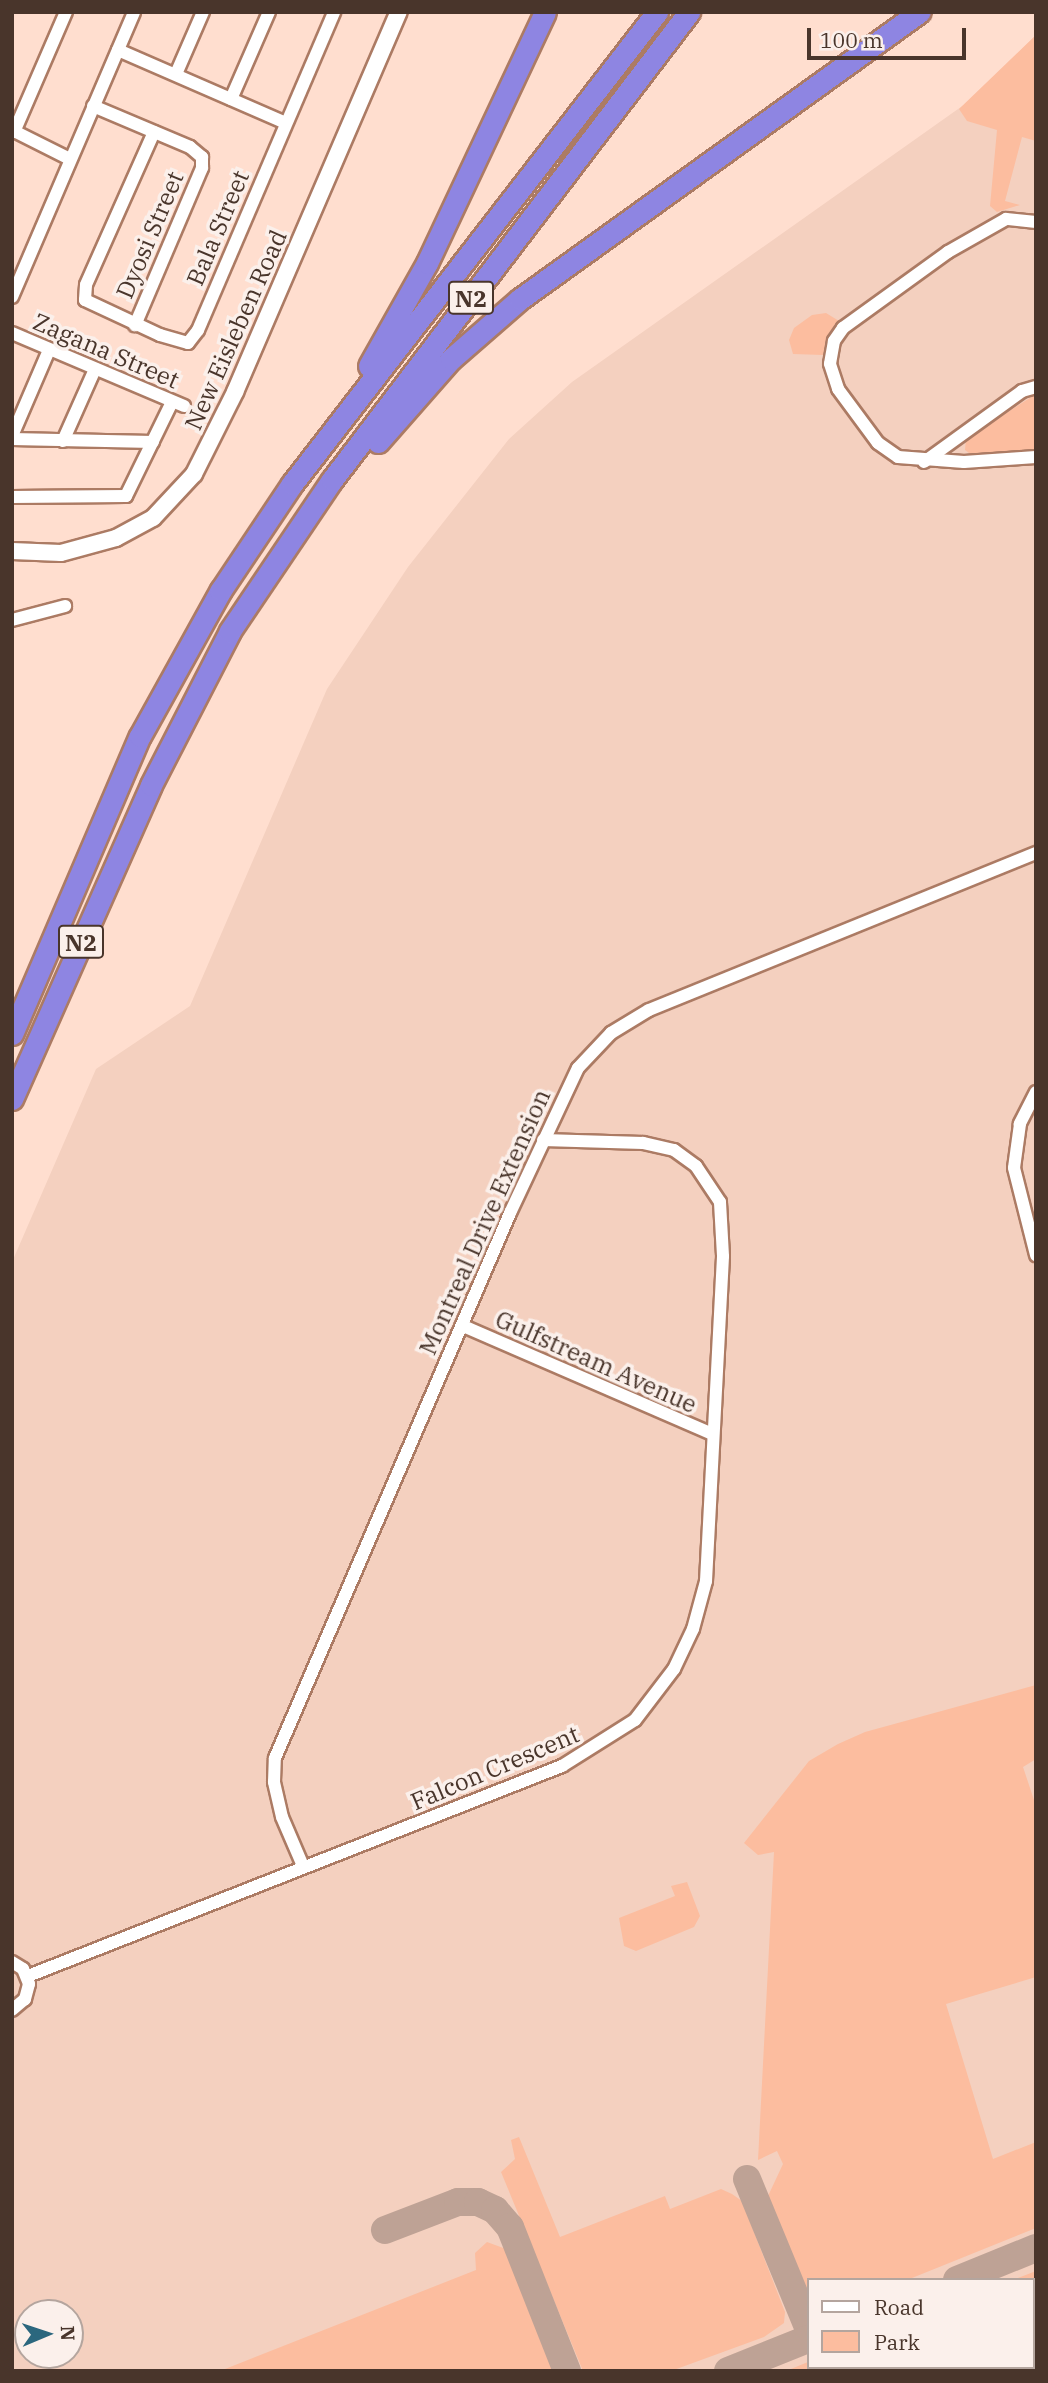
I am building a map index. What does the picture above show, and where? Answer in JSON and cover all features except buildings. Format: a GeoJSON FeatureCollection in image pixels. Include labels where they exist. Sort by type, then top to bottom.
{"type":"FeatureCollection","features":[{"type":"Feature","properties":{"kind":"highway"},"geometry":{"type":"LineString","coordinates":[[311,460],[415,285],[545,12]]}},
{"type":"Feature","properties":{"kind":"highway","name":"N2"},"geometry":{"type":"LineString","coordinates":[[12,1034],[162,692],[243,556],[311,460],[657,12]]}},
{"type":"Feature","properties":{"kind":"highway","name":"N2"},"geometry":{"type":"LineString","coordinates":[[12,1099],[194,694],[257,588],[332,480],[689,12]]}},
{"type":"Feature","properties":{"kind":"highway"},"geometry":{"type":"LineString","coordinates":[[893,29],[910,12]]}},
{"type":"Feature","properties":{"kind":"highway"},"geometry":{"type":"LineString","coordinates":[[257,588],[281,572],[413,399],[480,331],[920,12]]}},
{"type":"Feature","properties":{"kind":"main road","name":"New Eisleben Road"},"geometry":{"type":"LineString","coordinates":[[12,551],[61,553],[116,538],[153,518],[194,474],[235,392],[399,12]]}},
{"type":"Feature","properties":{"kind":"street"},"geometry":{"type":"LineString","coordinates":[[66,12],[13,131],[70,159]]}},
{"type":"Feature","properties":{"kind":"street"},"geometry":{"type":"LineString","coordinates":[[12,297],[134,12]]}},
{"type":"Feature","properties":{"kind":"street"},"geometry":{"type":"LineString","coordinates":[[176,74],[203,12]]}},
{"type":"Feature","properties":{"kind":"street"},"geometry":{"type":"LineString","coordinates":[[231,99],[269,12]]}},
{"type":"Feature","properties":{"kind":"street","name":"Bala Street"},"geometry":{"type":"LineString","coordinates":[[135,325],[183,343],[198,330],[334,12]]}},
{"type":"Feature","properties":{"kind":"street"},"geometry":{"type":"LineString","coordinates":[[118,50],[286,123]]}},
{"type":"Feature","properties":{"kind":"street","name":"Dyosi Street"},"geometry":{"type":"LineString","coordinates":[[93,106],[195,150],[202,157],[202,168],[135,325]]}},
{"type":"Feature","properties":{"kind":"street"},"geometry":{"type":"LineString","coordinates":[[135,325],[89,304],[85,289],[154,132]]}},
{"type":"Feature","properties":{"kind":"street"},"geometry":{"type":"LineString","coordinates":[[1036,222],[1006,219],[986,228],[843,328],[834,341],[831,374],[859,417],[888,451],[924,462],[1036,457]]}},
{"type":"Feature","properties":{"kind":"street","name":"Zagana Street"},"geometry":{"type":"LineString","coordinates":[[12,333],[178,404],[153,442]]}},
{"type":"Feature","properties":{"kind":"street"},"geometry":{"type":"LineString","coordinates":[[12,496],[122,498],[133,488],[153,442],[12,438],[50,350]]}},
{"type":"Feature","properties":{"kind":"street"},"geometry":{"type":"LineString","coordinates":[[63,440],[94,369]]}},
{"type":"Feature","properties":{"kind":"street"},"geometry":{"type":"LineString","coordinates":[[924,462],[1022,391],[1036,387]]}},
{"type":"Feature","properties":{"kind":"street"},"geometry":{"type":"LineString","coordinates":[[12,620],[65,606]]}},
{"type":"Feature","properties":{"kind":"street","name":"Montreal Drive Extension"},"geometry":{"type":"LineString","coordinates":[[303,1866],[282,1818],[274,1782],[275,1758],[544,1140],[578,1068],[594,1049],[629,1021],[1036,853]]}},
{"type":"Feature","properties":{"kind":"street"},"geometry":{"type":"LineString","coordinates":[[1036,1092],[1020,1124],[1014,1168],[1036,1255]]}},
{"type":"Feature","properties":{"kind":"street","name":"Falcon Crescent"},"geometry":{"type":"LineString","coordinates":[[27,1976],[562,1766],[635,1720],[674,1669],[700,1608],[707,1565],[723,1222],[712,1186],[687,1158],[660,1146],[544,1140]]}},
{"type":"Feature","properties":{"kind":"street","name":"Gulfstream Avenue"},"geometry":{"type":"LineString","coordinates":[[463,1326],[713,1434]]}},
{"type":"Feature","properties":{"kind":"street"},"geometry":{"type":"LineString","coordinates":[[12,1962],[27,1976],[25,1999],[12,2010]]}},
{"type":"Feature","properties":{"kind":"shaded area"},"geometry":{"type":"Polygon","coordinates":[[[1036,35],[1036,2371],[12,2371],[12,1262],[96,1069],[190,1006],[327,689],[408,567],[509,439],[572,382],[975,97],[1036,35]]]}},
{"type":"Feature","properties":{"kind":"green space"},"geometry":{"type":"Polygon","coordinates":[[[1036,35],[1036,141],[1022,137],[1005,201],[1020,205],[997,212],[990,206],[997,130],[967,121],[959,109],[1036,35]]]}},
{"type":"Feature","properties":{"kind":"green space"},"geometry":{"type":"Polygon","coordinates":[[[826,313],[839,321],[823,355],[793,354],[789,340],[794,328],[812,315],[826,313]]]}},
{"type":"Feature","properties":{"kind":"green space"},"geometry":{"type":"Polygon","coordinates":[[[1036,394],[1036,450],[973,456],[965,450],[966,439],[1036,394]]]}},
{"type":"Feature","properties":{"kind":"green space"},"geometry":{"type":"Polygon","coordinates":[[[1036,1685],[1036,1759],[1023,1767],[1036,1806],[1036,1977],[946,2004],[993,2159],[1036,2142],[1036,2228],[912,2278],[806,2278],[806,2293],[768,2196],[783,2164],[777,2151],[758,2160],[774,1852],[758,1855],[744,1843],[809,1761],[865,1732],[1036,1685]]]}},
{"type":"Feature","properties":{"kind":"green space"},"geometry":{"type":"Polygon","coordinates":[[[687,1882],[700,1916],[694,1927],[636,1951],[624,1946],[619,1918],[675,1896],[671,1886],[687,1882]]]}},
{"type":"Feature","properties":{"kind":"green space"},"geometry":{"type":"Polygon","coordinates":[[[519,2137],[560,2237],[665,2196],[670,2209],[721,2189],[742,2201],[785,2312],[784,2323],[764,2337],[671,2371],[583,2371],[501,2172],[515,2159],[511,2140],[519,2137]]]}},
{"type":"Feature","properties":{"kind":"green space"},"geometry":{"type":"Polygon","coordinates":[[[487,2242],[506,2249],[555,2371],[220,2371],[476,2270],[475,2253],[487,2242]]]}},
{"type":"Feature","properties":{"kind":"green space"},"geometry":{"type":"Polygon","coordinates":[[[1036,2271],[1036,2371],[786,2371],[806,2363],[806,2369],[1034,2369],[1034,2278],[1018,2278],[1036,2271]]]}},
{"type":"Feature","properties":{"kind":"taxiway"},"geometry":{"type":"LineString","coordinates":[[747,2179],[806,2322]]}},
{"type":"Feature","properties":{"kind":"taxiway"},"geometry":{"type":"LineString","coordinates":[[385,2230],[458,2202],[478,2202],[495,2210],[510,2227],[567,2371]]}},
{"type":"Feature","properties":{"kind":"taxiway"},"geometry":{"type":"LineString","coordinates":[[962,2278],[1036,2248]]}},
{"type":"Feature","properties":{"kind":"taxiway"},"geometry":{"type":"LineString","coordinates":[[728,2371],[806,2340]]}}]}
